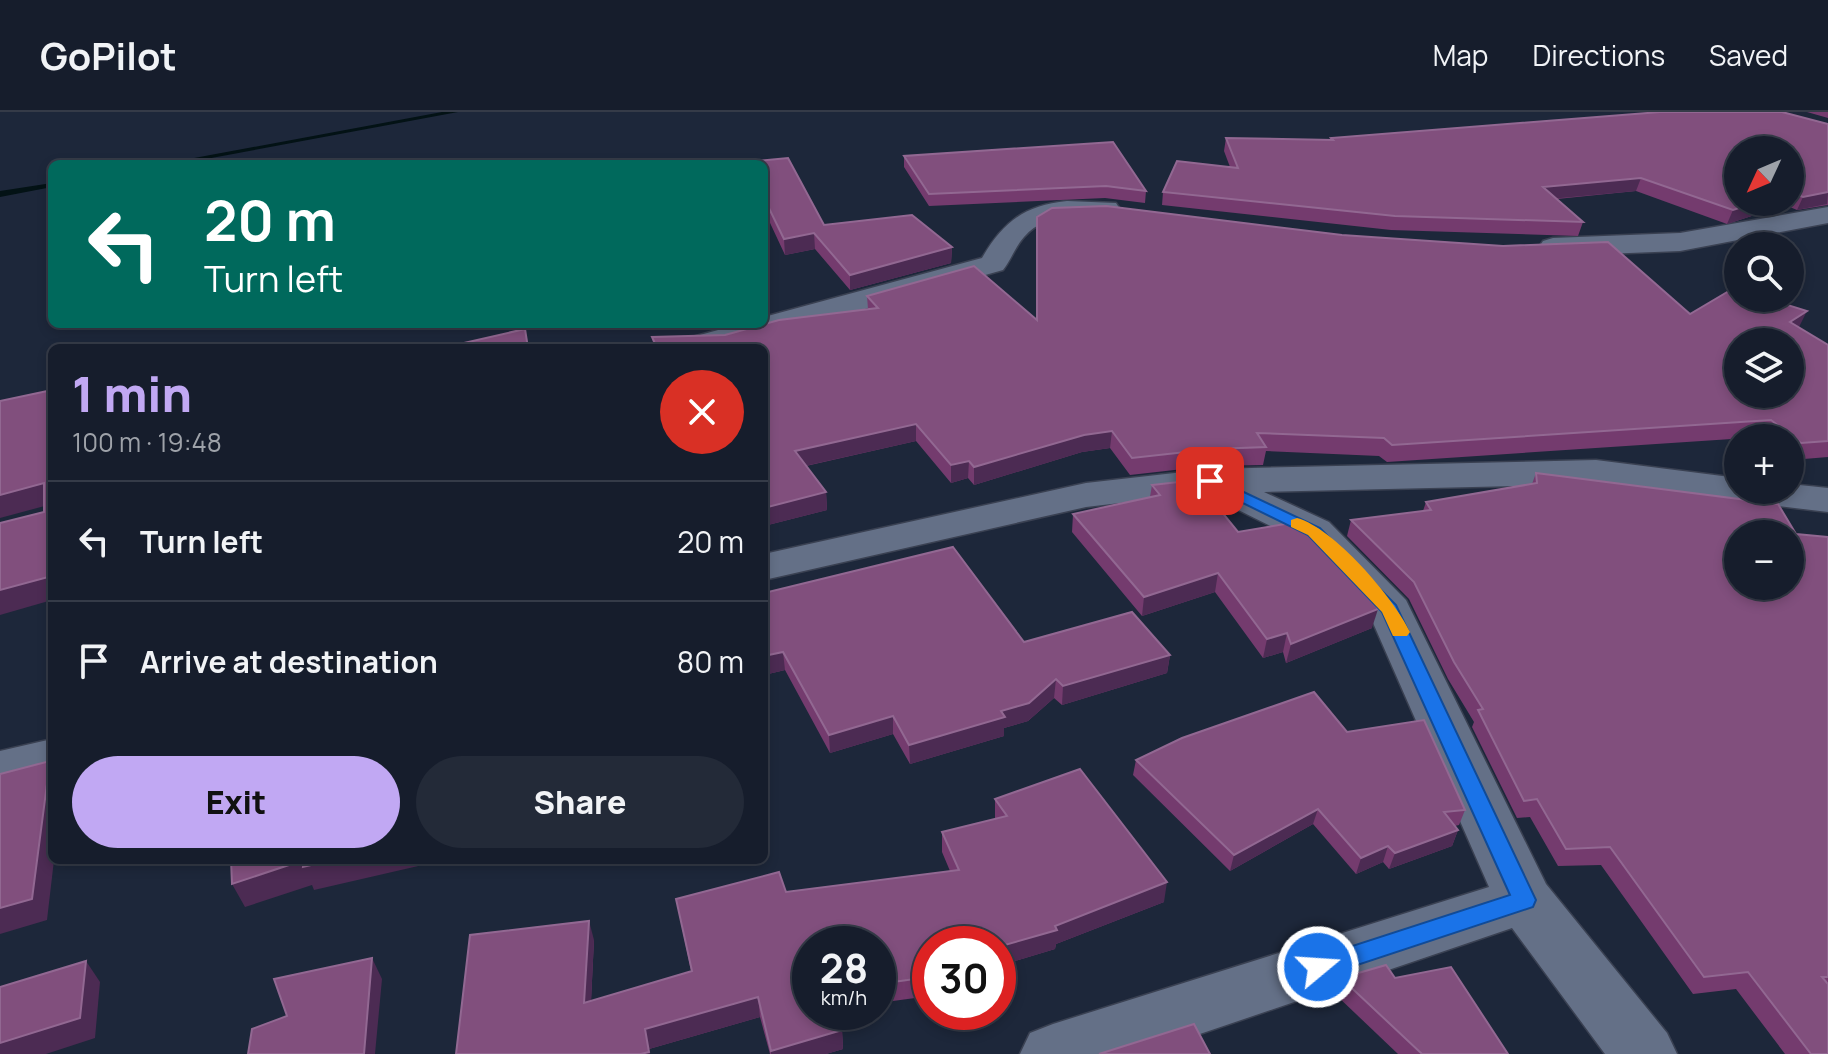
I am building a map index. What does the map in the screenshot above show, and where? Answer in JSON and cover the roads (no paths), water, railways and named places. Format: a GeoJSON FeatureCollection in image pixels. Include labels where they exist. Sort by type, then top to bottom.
{"type":"FeatureCollection","features":[{"type":"Feature","properties":{"kind":"street"},"geometry":{"type":"LineString","coordinates":[[768,326],[993,264],[1008,232],[1044,211],[1133,211]]}},
{"type":"Feature","properties":{"kind":"street"},"geometry":{"type":"LineString","coordinates":[[1529,248],[1680,242],[1828,215]]}},
{"type":"Feature","properties":{"kind":"street"},"geometry":{"type":"LineString","coordinates":[[704,344],[762,328]]}},
{"type":"Feature","properties":{"kind":"street"},"geometry":{"type":"LineString","coordinates":[[768,566],[1086,495],[1210,481],[1596,472],[1724,488]]}},
{"type":"Feature","properties":{"kind":"street"},"geometry":{"type":"LineString","coordinates":[[1210,481],[1314,531],[1390,610],[1524,900],[1644,1054]]}},
{"type":"Feature","properties":{"kind":"street"},"geometry":{"type":"LineString","coordinates":[[1804,497],[1828,500]]}},
{"type":"Feature","properties":{"kind":"street"},"geometry":{"type":"LineString","coordinates":[[0,770],[48,759]]}},
{"type":"Feature","properties":{"kind":"street"},"geometry":{"type":"LineString","coordinates":[[1053,1054],[1524,900]]}},
{"type":"Feature","properties":{"kind":"waterway"},"geometry":{"type":"LineString","coordinates":[[188,160],[454,112]]}},
{"type":"Feature","properties":{"kind":"waterway"},"geometry":{"type":"LineString","coordinates":[[0,194],[48,186]]}}]}
